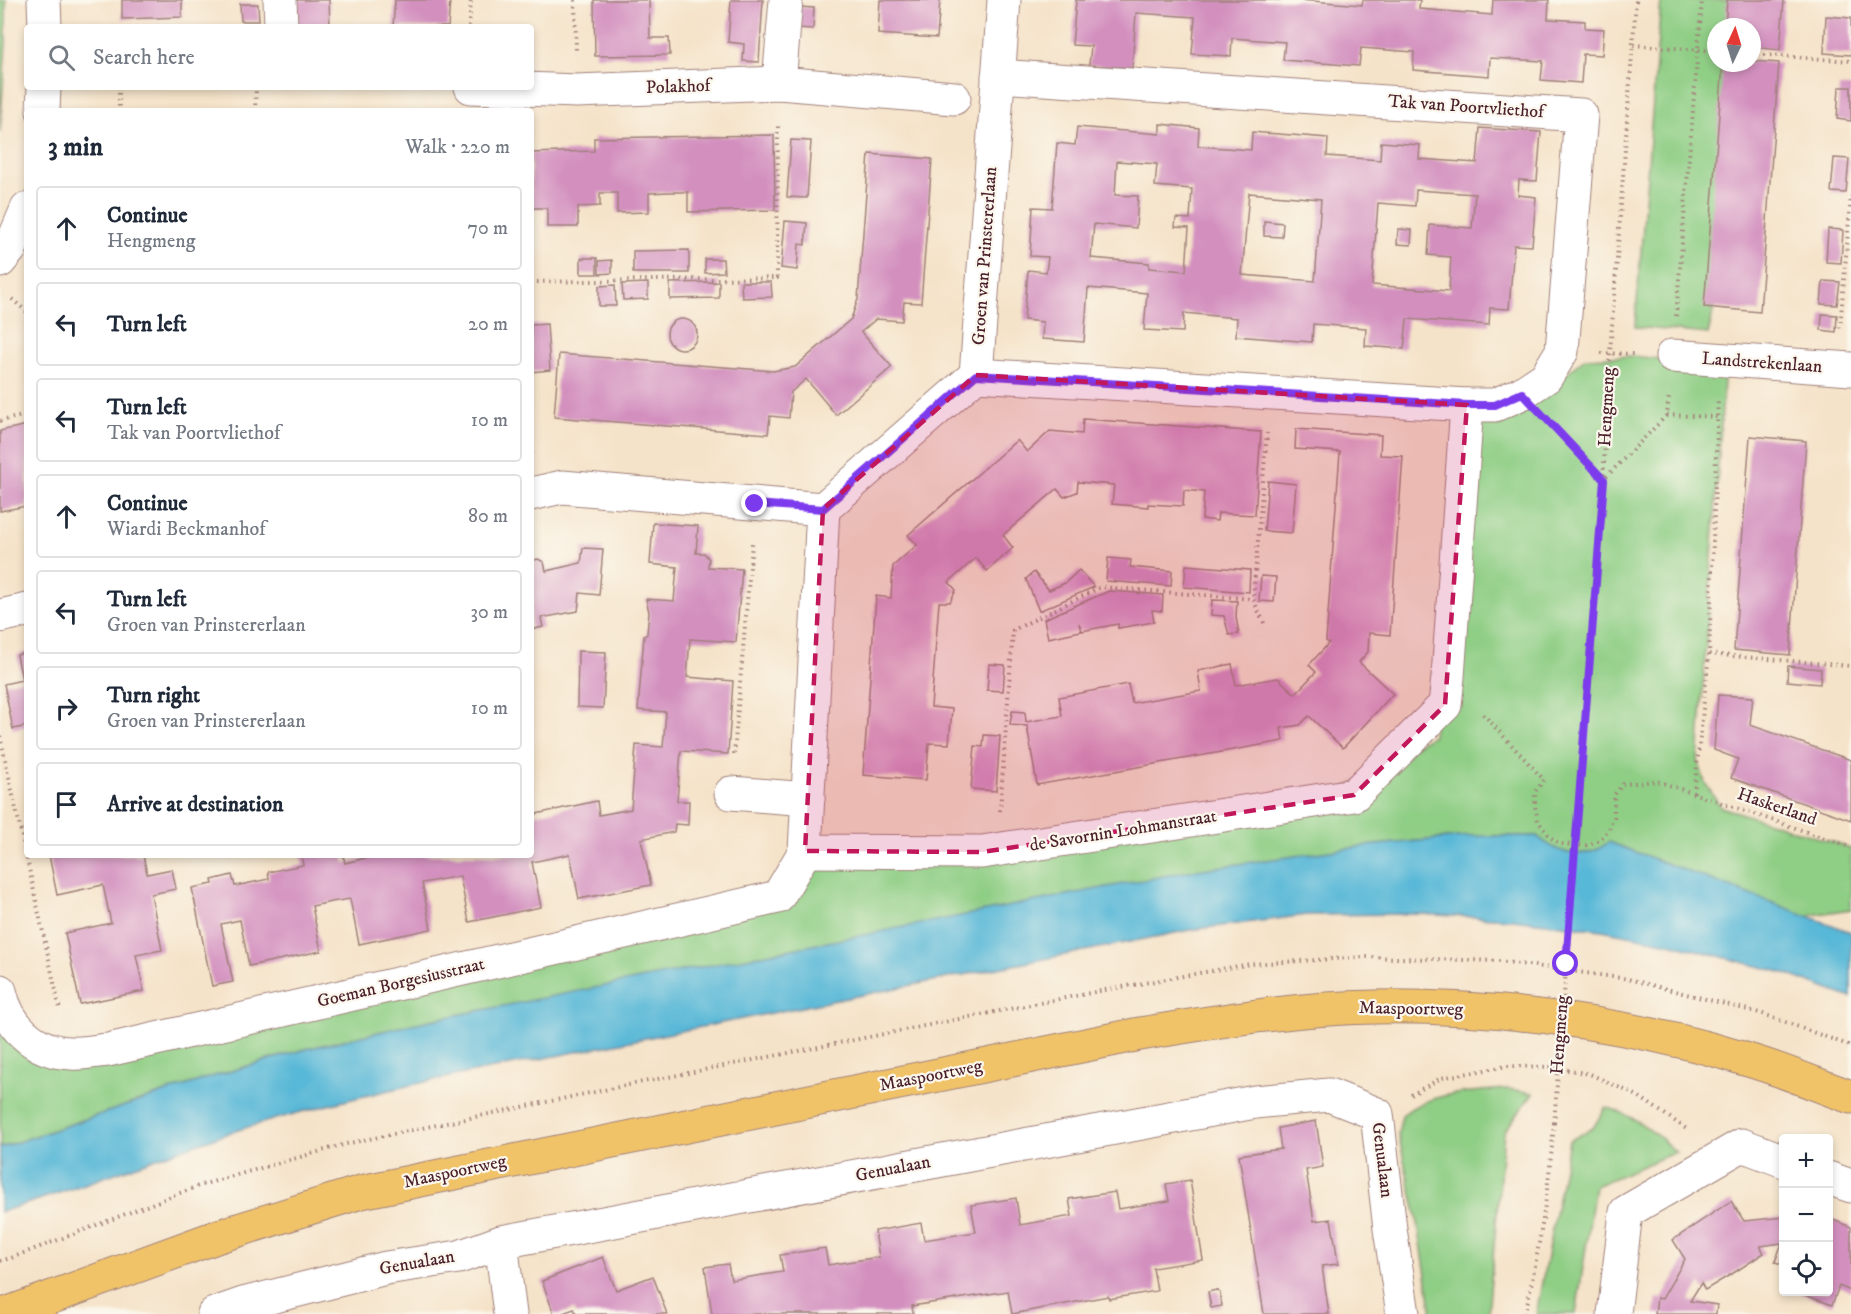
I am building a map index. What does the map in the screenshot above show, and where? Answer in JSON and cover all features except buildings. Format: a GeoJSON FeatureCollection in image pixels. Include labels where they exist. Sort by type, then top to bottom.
{"type":"FeatureCollection","features":[{"type":"Feature","properties":{"kind":"main road","name":"Maaspoortweg"},"geometry":{"type":"LineString","coordinates":[[10,1310],[219,1236],[362,1192],[1140,1034],[1254,1016],[1375,1007],[1489,1012],[1539,1017],[1620,1029],[1684,1043],[1749,1060],[1851,1097]]}},
{"type":"Feature","properties":{"kind":"street"},"geometry":{"type":"LineString","coordinates":[[44,0],[45,24]]}},
{"type":"Feature","properties":{"kind":"street"},"geometry":{"type":"LineString","coordinates":[[280,0],[280,24]]}},
{"type":"Feature","properties":{"kind":"street"},"geometry":{"type":"LineString","coordinates":[[779,83],[786,0]]}},
{"type":"Feature","properties":{"kind":"street","name":"Groen van Prinstererlaan"},"geometry":{"type":"LineString","coordinates":[[976,375],[1004,0]]}},
{"type":"Feature","properties":{"kind":"street","name":"Tak van Poortvliethof"},"geometry":{"type":"LineString","coordinates":[[976,375],[1495,405],[1522,393],[1546,377],[1562,351],[1581,115],[998,76]]}},
{"type":"Feature","properties":{"kind":"street","name":"Polakhof"},"geometry":{"type":"LineString","coordinates":[[534,89],[576,91],[779,83],[954,98]]}},
{"type":"Feature","properties":{"kind":"street"},"geometry":{"type":"LineString","coordinates":[[43,108],[44,90]]}},
{"type":"Feature","properties":{"kind":"street"},"geometry":{"type":"LineString","coordinates":[[0,261],[10,249],[24,216]]}},
{"type":"Feature","properties":{"kind":"street","name":"Landstrekenlaan"},"geometry":{"type":"LineString","coordinates":[[1672,356],[1844,368]]}},
{"type":"Feature","properties":{"kind":"street"},"geometry":{"type":"LineString","coordinates":[[534,493],[562,487],[823,509],[976,375]]}},
{"type":"Feature","properties":{"kind":"street","name":"de Savornin Lohmanstraat"},"geometry":{"type":"LineString","coordinates":[[805,851],[982,852],[1354,795],[1445,705],[1467,405]]}},
{"type":"Feature","properties":{"kind":"street"},"geometry":{"type":"LineString","coordinates":[[805,851],[823,509]]}},
{"type":"Feature","properties":{"kind":"street"},"geometry":{"type":"LineString","coordinates":[[0,616],[24,611]]}},
{"type":"Feature","properties":{"kind":"street"},"geometry":{"type":"LineString","coordinates":[[731,793],[808,799]]}},
{"type":"Feature","properties":{"kind":"street","name":"Goeman Borgesiusstraat"},"geometry":{"type":"LineString","coordinates":[[0,991],[3,1007],[22,1034],[45,1048],[70,1053],[108,1050],[778,897],[805,851]]}},
{"type":"Feature","properties":{"kind":"street","name":"Genualaan"},"geometry":{"type":"LineString","coordinates":[[214,1314],[243,1304],[386,1268],[459,1257],[501,1242],[1255,1102],[1329,1095],[1377,1114],[1390,1229],[1403,1314]]}},
{"type":"Feature","properties":{"kind":"street"},"geometry":{"type":"LineString","coordinates":[[1614,1314],[1626,1212],[1732,1150],[1779,1160]]}},
{"type":"Feature","properties":{"kind":"street"},"geometry":{"type":"LineString","coordinates":[[1833,1180],[1851,1186]]}},
{"type":"Feature","properties":{"kind":"street"},"geometry":{"type":"LineString","coordinates":[[501,1242],[510,1314]]}},
{"type":"Feature","properties":{"kind":"path"},"geometry":{"type":"LineString","coordinates":[[469,24],[471,0]]}},
{"type":"Feature","properties":{"kind":"path"},"geometry":{"type":"LineString","coordinates":[[575,0],[576,91]]}},
{"type":"Feature","properties":{"kind":"path","name":"Hengmeng"},"geometry":{"type":"LineString","coordinates":[[1525,1314],[1549,1185],[1604,480],[1610,353],[1636,0]]}},
{"type":"Feature","properties":{"kind":"path"},"geometry":{"type":"LineString","coordinates":[[1522,393],[1604,480],[1667,415],[1702,0]]}},
{"type":"Feature","properties":{"kind":"path"},"geometry":{"type":"LineString","coordinates":[[1633,45],[1707,50]]}},
{"type":"Feature","properties":{"kind":"path"},"geometry":{"type":"LineString","coordinates":[[1761,55],[1851,61]]}},
{"type":"Feature","properties":{"kind":"path"},"geometry":{"type":"LineString","coordinates":[[534,282],[777,278],[779,83]]}},
{"type":"Feature","properties":{"kind":"path"},"geometry":{"type":"LineString","coordinates":[[119,90],[119,108]]}},
{"type":"Feature","properties":{"kind":"path"},"geometry":{"type":"LineString","coordinates":[[255,108],[256,90]]}},
{"type":"Feature","properties":{"kind":"path"},"geometry":{"type":"LineString","coordinates":[[1844,368],[1851,196]]}},
{"type":"Feature","properties":{"kind":"path"},"geometry":{"type":"LineString","coordinates":[[1562,351],[1672,356]]}},
{"type":"Feature","properties":{"kind":"path"},"geometry":{"type":"LineString","coordinates":[[1694,793],[1708,654],[1720,360]]}},
{"type":"Feature","properties":{"kind":"path"},"geometry":{"type":"LineString","coordinates":[[1264,623],[1252,599],[1271,393]]}},
{"type":"Feature","properties":{"kind":"path"},"geometry":{"type":"LineString","coordinates":[[1667,415],[1717,417]]}},
{"type":"Feature","properties":{"kind":"path"},"geometry":{"type":"LineString","coordinates":[[0,421],[24,416]]}},
{"type":"Feature","properties":{"kind":"path"},"geometry":{"type":"LineString","coordinates":[[731,793],[755,504]]}},
{"type":"Feature","properties":{"kind":"path"},"geometry":{"type":"LineString","coordinates":[[997,850],[1013,630],[1101,587],[1252,599]]}},
{"type":"Feature","properties":{"kind":"path"},"geometry":{"type":"LineString","coordinates":[[1708,654],[1851,666]]}},
{"type":"Feature","properties":{"kind":"path","name":"Haskerland"},"geometry":{"type":"LineString","coordinates":[[1448,677],[1544,780],[1535,792],[1534,806],[1538,821],[1550,837],[1561,844],[1584,846],[1600,840],[1609,829],[1614,817],[1614,795],[1623,784],[1657,781],[1851,847]]}},
{"type":"Feature","properties":{"kind":"path"},"geometry":{"type":"LineString","coordinates":[[0,736],[24,845]]}},
{"type":"Feature","properties":{"kind":"path"},"geometry":{"type":"LineString","coordinates":[[27,858],[70,1053]]}},
{"type":"Feature","properties":{"kind":"path"},"geometry":{"type":"LineString","coordinates":[[1377,1114],[1441,1078],[1507,1066],[1553,1067],[1590,1074],[1638,1096],[1678,1122],[1732,1150]]}},
{"type":"Feature","properties":{"kind":"highlighted area"},"geometry":{"type":"Polygon","coordinates":[[[976,375],[1467,405],[1445,705],[1354,795],[982,852],[805,851],[823,509],[976,375]]]}},
{"type":"Feature","properties":{"kind":"green space"},"geometry":{"type":"Polygon","coordinates":[[[0,0],[6,0],[6,42],[0,132],[0,0]]]}},
{"type":"Feature","properties":{"kind":"green space"},"geometry":{"type":"Polygon","coordinates":[[[1661,0],[1741,0],[1738,18],[1707,18],[1707,72],[1732,72],[1714,308],[1708,334],[1635,327],[1661,0]]]}},
{"type":"Feature","properties":{"kind":"green space"},"geometry":{"type":"Polygon","coordinates":[[[1632,356],[1725,366],[1698,760],[1705,783],[1721,807],[1851,848],[1851,909],[1806,916],[1609,842],[1590,852],[1581,853],[1554,848],[1537,836],[1471,836],[1365,846],[426,1021],[306,1049],[211,1077],[0,1148],[0,1023],[56,1054],[743,916],[812,864],[1298,816],[1433,735],[1468,429],[1493,416],[1531,403],[1585,358],[1632,356]]]}},
{"type":"Feature","properties":{"kind":"green space"},"geometry":{"type":"Polygon","coordinates":[[[1508,1089],[1533,1093],[1504,1132],[1488,1314],[1432,1314],[1417,1217],[1398,1134],[1402,1115],[1413,1107],[1439,1097],[1466,1092],[1508,1089]]]}},
{"type":"Feature","properties":{"kind":"green space"},"geometry":{"type":"Polygon","coordinates":[[[1606,1107],[1635,1120],[1676,1152],[1595,1186],[1576,1314],[1536,1314],[1569,1141],[1593,1128],[1606,1107]]]}},
{"type":"Feature","properties":{"kind":"water"},"geometry":{"type":"Polygon","coordinates":[[[1471,836],[1537,836],[1554,848],[1572,853],[1590,852],[1609,842],[1851,932],[1851,998],[1784,973],[1669,943],[1602,930],[1513,919],[1416,914],[1307,915],[1190,930],[434,1080],[307,1110],[232,1132],[0,1212],[0,1148],[211,1077],[306,1049],[426,1021],[1189,871],[1365,846],[1471,836]]]}},
{"type":"Feature","properties":{"kind":"route"},"geometry":{"type":"LineString","coordinates":[[755,504],[823,509],[976,375],[1467,405],[1495,405],[1522,393],[1604,480],[1566,964]]}}]}
